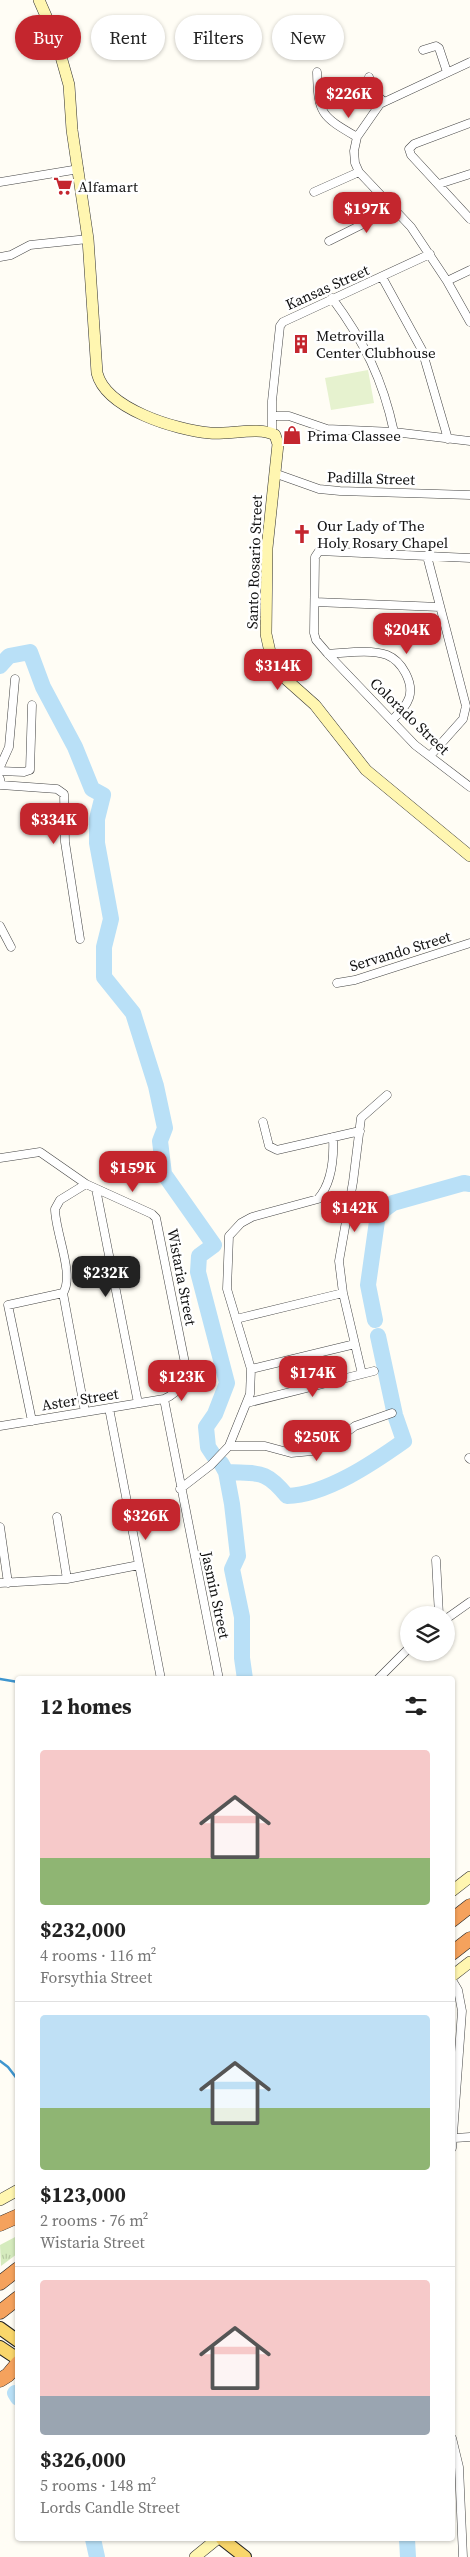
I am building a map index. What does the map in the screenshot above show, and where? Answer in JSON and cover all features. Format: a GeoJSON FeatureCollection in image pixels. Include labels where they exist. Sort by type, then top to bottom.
{"type":"FeatureCollection","features":[{"type":"Feature","properties":{"kind":"highway"},"geometry":{"type":"LineString","coordinates":[[455,1918],[470,1906]]}},
{"type":"Feature","properties":{"kind":"highway"},"geometry":{"type":"LineString","coordinates":[[455,1951],[470,1939]]}},
{"type":"Feature","properties":{"kind":"highway"},"geometry":{"type":"LineString","coordinates":[[0,2224],[15,2217]]}},
{"type":"Feature","properties":{"kind":"highway"},"geometry":{"type":"LineString","coordinates":[[0,2283],[15,2271]]}},
{"type":"Feature","properties":{"kind":"highway"},"geometry":{"type":"LineString","coordinates":[[0,2312],[15,2300]]}},
{"type":"Feature","properties":{"kind":"highway"},"geometry":{"type":"LineString","coordinates":[[0,2380],[8,2375],[15,2365]]}},
{"type":"Feature","properties":{"kind":"main road"},"geometry":{"type":"LineString","coordinates":[[1,2328],[15,2339]]}},
{"type":"Feature","properties":{"kind":"main road"},"geometry":{"type":"LineString","coordinates":[[0,2347],[15,2359]]}},
{"type":"Feature","properties":{"kind":"main road"},"geometry":{"type":"LineString","coordinates":[[225,2541],[245,2557]]}},
{"type":"Feature","properties":{"kind":"street"},"geometry":{"type":"LineString","coordinates":[[39,0],[56,39],[69,85],[88,239],[97,372],[101,386],[141,414],[177,428],[209,433],[272,433]]}},
{"type":"Feature","properties":{"kind":"street"},"geometry":{"type":"LineString","coordinates":[[423,50],[436,46],[447,72]]}},
{"type":"Feature","properties":{"kind":"street"},"geometry":{"type":"LineString","coordinates":[[470,62],[383,101],[357,137],[354,157],[359,172],[412,226],[470,322]]}},
{"type":"Feature","properties":{"kind":"street"},"geometry":{"type":"LineString","coordinates":[[317,72],[317,94],[324,115],[357,137]]}},
{"type":"Feature","properties":{"kind":"street"},"geometry":{"type":"LineString","coordinates":[[369,77],[375,92],[383,101]]}},
{"type":"Feature","properties":{"kind":"street"},"geometry":{"type":"LineString","coordinates":[[470,123],[414,144],[409,149],[411,155],[470,219]]}},
{"type":"Feature","properties":{"kind":"street"},"geometry":{"type":"LineString","coordinates":[[0,182],[78,169]]}},
{"type":"Feature","properties":{"kind":"street"},"geometry":{"type":"LineString","coordinates":[[314,192],[359,172]]}},
{"type":"Feature","properties":{"kind":"street"},"geometry":{"type":"LineString","coordinates":[[439,184],[470,174]]}},
{"type":"Feature","properties":{"kind":"street"},"geometry":{"type":"LineString","coordinates":[[329,240],[395,208]]}},
{"type":"Feature","properties":{"kind":"street"},"geometry":{"type":"LineString","coordinates":[[0,257],[11,255],[30,245],[88,239]]}},
{"type":"Feature","properties":{"kind":"street","name":"Kansas Street"},"geometry":{"type":"LineString","coordinates":[[272,433],[280,326],[287,320],[332,298],[430,254]]}},
{"type":"Feature","properties":{"kind":"street"},"geometry":{"type":"LineString","coordinates":[[447,282],[470,270]]}},
{"type":"Feature","properties":{"kind":"street"},"geometry":{"type":"LineString","coordinates":[[382,277],[422,350],[448,439]]}},
{"type":"Feature","properties":{"kind":"street"},"geometry":{"type":"LineString","coordinates":[[332,298],[353,325],[374,364],[394,432]]}},
{"type":"Feature","properties":{"kind":"street"},"geometry":{"type":"LineString","coordinates":[[273,416],[289,416],[326,429],[394,432],[470,441]]}},
{"type":"Feature","properties":{"kind":"street","name":"Santo Rosario Street"},"geometry":{"type":"LineString","coordinates":[[272,433],[277,438],[278,444],[268,523],[266,592],[267,647],[272,662],[279,673],[315,705],[366,770],[470,856]]}},
{"type":"Feature","properties":{"kind":"street","name":"Padilla Street"},"geometry":{"type":"LineString","coordinates":[[274,474],[319,489],[470,495]]}},
{"type":"Feature","properties":{"kind":"street","name":"Colorado Street"},"geometry":{"type":"LineString","coordinates":[[470,558],[320,551],[315,557],[314,633],[316,640],[328,654],[415,745],[470,787]]}},
{"type":"Feature","properties":{"kind":"street"},"geometry":{"type":"LineString","coordinates":[[427,556],[465,712],[463,719],[430,756]]}},
{"type":"Feature","properties":{"kind":"street"},"geometry":{"type":"LineString","coordinates":[[315,602],[440,607]]}},
{"type":"Feature","properties":{"kind":"street"},"geometry":{"type":"LineString","coordinates":[[328,654],[372,653],[387,655],[398,662],[405,672],[410,696],[403,709],[392,720]]}},
{"type":"Feature","properties":{"kind":"street"},"geometry":{"type":"LineString","coordinates":[[0,767],[9,747],[15,679]]}},
{"type":"Feature","properties":{"kind":"street"},"geometry":{"type":"LineString","coordinates":[[0,771],[24,772],[30,770],[32,705]]}},
{"type":"Feature","properties":{"kind":"street"},"geometry":{"type":"LineString","coordinates":[[0,779],[1,785],[57,789],[64,794],[65,842],[80,939]]}},
{"type":"Feature","properties":{"kind":"street"},"geometry":{"type":"LineString","coordinates":[[0,926],[11,948]]}},
{"type":"Feature","properties":{"kind":"street","name":"Servando Street"},"geometry":{"type":"LineString","coordinates":[[337,983],[355,980],[470,943]]}},
{"type":"Feature","properties":{"kind":"street"},"geometry":{"type":"LineString","coordinates":[[362,1374],[343,1293],[339,1262],[364,1114],[387,1095]]}},
{"type":"Feature","properties":{"kind":"street"},"geometry":{"type":"LineString","coordinates":[[263,1122],[268,1146],[277,1150],[360,1131]]}},
{"type":"Feature","properties":{"kind":"street"},"geometry":{"type":"LineString","coordinates":[[180,1489],[211,1465],[229,1446],[248,1403],[252,1381],[251,1369],[227,1289],[229,1236],[241,1223],[252,1218],[318,1199],[325,1188],[332,1166],[333,1137]]}},
{"type":"Feature","properties":{"kind":"street"},"geometry":{"type":"LineString","coordinates":[[0,1158],[40,1152],[96,1189],[138,1403]]}},
{"type":"Feature","properties":{"kind":"street"},"geometry":{"type":"LineString","coordinates":[[32,1421],[8,1306],[62,1293],[66,1288],[67,1274],[55,1209],[60,1200],[86,1184]]}},
{"type":"Feature","properties":{"kind":"street","name":"Wistaria Street"},"geometry":{"type":"LineString","coordinates":[[96,1189],[147,1211],[156,1218],[185,1363],[184,1375],[179,1390],[164,1399]]}},
{"type":"Feature","properties":{"kind":"street"},"geometry":{"type":"LineString","coordinates":[[62,1293],[85,1412]]}},
{"type":"Feature","properties":{"kind":"street"},"geometry":{"type":"LineString","coordinates":[[236,1319],[343,1293]]}},
{"type":"Feature","properties":{"kind":"street"},"geometry":{"type":"LineString","coordinates":[[251,1369],[355,1344]]}},
{"type":"Feature","properties":{"kind":"street"},"geometry":{"type":"LineString","coordinates":[[248,1403],[374,1371]]}},
{"type":"Feature","properties":{"kind":"street","name":"Aster Street"},"geometry":{"type":"LineString","coordinates":[[0,1426],[164,1399]]}},
{"type":"Feature","properties":{"kind":"street","name":"Jasmin Street"},"geometry":{"type":"LineString","coordinates":[[164,1399],[180,1489],[218,1676]]}},
{"type":"Feature","properties":{"kind":"street"},"geometry":{"type":"LineString","coordinates":[[109,1408],[160,1676]]}},
{"type":"Feature","properties":{"kind":"street"},"geometry":{"type":"LineString","coordinates":[[229,1446],[266,1446],[291,1453],[312,1451],[332,1443],[355,1426],[392,1413]]}},
{"type":"Feature","properties":{"kind":"street"},"geometry":{"type":"LineString","coordinates":[[57,1517],[68,1579]]}},
{"type":"Feature","properties":{"kind":"street"},"geometry":{"type":"LineString","coordinates":[[0,1527],[4,1583],[68,1579],[139,1565]]}},
{"type":"Feature","properties":{"kind":"street"},"geometry":{"type":"LineString","coordinates":[[436,1560],[439,1606]]}},
{"type":"Feature","properties":{"kind":"street"},"geometry":{"type":"LineString","coordinates":[[455,1613],[470,1602]]}},
{"type":"Feature","properties":{"kind":"street"},"geometry":{"type":"LineString","coordinates":[[381,1676],[400,1657]]}},
{"type":"Feature","properties":{"kind":"street"},"geometry":{"type":"LineString","coordinates":[[455,1889],[470,1877]]}},
{"type":"Feature","properties":{"kind":"street"},"geometry":{"type":"LineString","coordinates":[[455,1975],[470,1962]]}},
{"type":"Feature","properties":{"kind":"street"},"geometry":{"type":"LineString","coordinates":[[455,1984],[462,2011],[455,2138],[470,2137]]}},
{"type":"Feature","properties":{"kind":"street"},"geometry":{"type":"LineString","coordinates":[[0,2200],[15,2192]]}},
{"type":"Feature","properties":{"kind":"street"},"geometry":{"type":"LineString","coordinates":[[455,2450],[459,2467],[463,2557]]}},
{"type":"Feature","properties":{"kind":"street"},"geometry":{"type":"LineString","coordinates":[[195,2557],[215,2541]]}},
{"type":"Feature","properties":{"kind":"green space"},"geometry":{"type":"Polygon","coordinates":[[[368,370],[374,403],[331,410],[325,378],[368,370]]]}},
{"type":"Feature","properties":{"kind":"green space"},"geometry":{"type":"Polygon","coordinates":[[[15,2237],[15,2256],[1,2266],[0,2245],[15,2237]]]}},
{"type":"Feature","properties":{"kind":"waterway"},"geometry":{"type":"LineString","coordinates":[[0,666],[9,656],[30,652],[43,687],[75,747],[92,789],[103,795],[97,819],[97,843],[111,919],[104,947],[104,977],[133,1013],[156,1086],[165,1128],[160,1141],[164,1174],[214,1245],[199,1256],[198,1272],[227,1383],[215,1414],[206,1427],[208,1447],[214,1456]]}},
{"type":"Feature","properties":{"kind":"waterway"},"geometry":{"type":"LineString","coordinates":[[375,1320],[368,1285],[378,1214],[393,1203],[464,1183],[470,1184]]}},
{"type":"Feature","properties":{"kind":"waterway"},"geometry":{"type":"LineString","coordinates":[[226,1472],[261,1475],[273,1481],[287,1496],[302,1494],[333,1484],[364,1468],[404,1441],[395,1415],[378,1336]]}},
{"type":"Feature","properties":{"kind":"waterway"},"geometry":{"type":"LineString","coordinates":[[221,1463],[226,1472],[232,1504],[238,1556],[232,1569],[242,1617],[242,1658],[245,1676]]}},
{"type":"Feature","properties":{"kind":"waterway"},"geometry":{"type":"LineString","coordinates":[[0,1679],[15,1682]]}},
{"type":"Feature","properties":{"kind":"waterway"},"geometry":{"type":"LineString","coordinates":[[0,2061],[15,2076]]}},
{"type":"Feature","properties":{"kind":"waterway"},"geometry":{"type":"LineString","coordinates":[[93,2541],[97,2557]]}},
{"type":"Feature","properties":{"kind":"waterway"},"geometry":{"type":"LineString","coordinates":[[407,2541],[408,2557]]}},
{"type":"Feature","properties":{"kind":"place","name":"Alfamart"},"geometry":{"type":"Point","coordinates":[63,186]}},
{"type":"Feature","properties":{"kind":"place","name":"Metrovilla Center Clubhouse"},"geometry":{"type":"Point","coordinates":[301,344]}},
{"type":"Feature","properties":{"kind":"place","name":"Prima Classee"},"geometry":{"type":"Point","coordinates":[292,435]}},
{"type":"Feature","properties":{"kind":"place","name":"Our Lady of The Holy Rosary Chapel"},"geometry":{"type":"Point","coordinates":[302,534]}}]}
